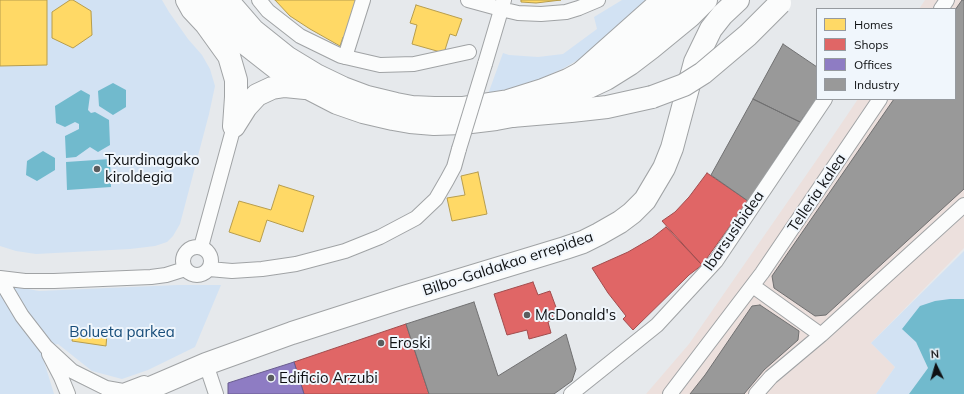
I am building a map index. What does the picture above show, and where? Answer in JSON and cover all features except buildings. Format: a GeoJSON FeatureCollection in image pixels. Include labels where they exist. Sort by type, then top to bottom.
{"type":"FeatureCollection","features":[{"type":"Feature","properties":{"kind":"main road"},"geometry":{"type":"LineString","coordinates":[[187,0],[192,9],[206,24],[229,56],[236,80],[234,126]]}},
{"type":"Feature","properties":{"kind":"main road"},"geometry":{"type":"LineString","coordinates":[[207,0],[242,41],[279,70],[308,88],[337,103],[363,112],[410,122],[434,124],[463,123],[512,116],[586,110],[652,97],[684,85],[703,73],[748,35],[781,1]]}},
{"type":"Feature","properties":{"kind":"main road"},"geometry":{"type":"LineString","coordinates":[[227,0],[253,30],[288,58],[316,75],[343,88],[367,97],[412,107],[434,108],[462,108],[493,104],[543,90],[598,65],[621,51],[655,25],[683,0]]}},
{"type":"Feature","properties":{"kind":"main road"},"geometry":{"type":"LineString","coordinates":[[581,73],[663,0]]}},
{"type":"Feature","properties":{"kind":"main road"},"geometry":{"type":"LineString","coordinates":[[512,116],[548,105],[612,75],[630,64],[651,48],[690,16],[706,0]]}},
{"type":"Feature","properties":{"kind":"main road","name":"Bilbo-Galdakao errepidea"},"geometry":{"type":"LineString","coordinates":[[136,394],[206,364],[338,318],[583,242],[620,222],[645,200],[664,168],[672,148],[695,62],[712,28],[722,15],[738,0]]}},
{"type":"Feature","properties":{"kind":"main road"},"geometry":{"type":"LineString","coordinates":[[234,126],[246,107],[257,95],[272,88],[285,86],[308,88]]}},
{"type":"Feature","properties":{"kind":"street"},"geometry":{"type":"LineString","coordinates":[[259,0],[268,11],[300,36],[345,57],[380,65],[414,64],[469,52]]}},
{"type":"Feature","properties":{"kind":"street"},"geometry":{"type":"LineString","coordinates":[[345,57],[363,0]]}},
{"type":"Feature","properties":{"kind":"street"},"geometry":{"type":"LineString","coordinates":[[468,0],[502,5],[526,14],[556,14],[579,8],[598,0]]}},
{"type":"Feature","properties":{"kind":"street"},"geometry":{"type":"LineString","coordinates":[[209,269],[232,271],[262,269],[296,264],[345,251],[380,237],[416,218],[436,199],[450,174],[459,149],[502,5]]}},
{"type":"Feature","properties":{"kind":"street","name":"Ibarsusibidea"},"geometry":{"type":"LineString","coordinates":[[571,394],[657,325],[716,261],[824,100]]}},
{"type":"Feature","properties":{"kind":"street","name":"Telleria kalea"},"geometry":{"type":"LineString","coordinates":[[671,394],[753,286],[879,100]]}},
{"type":"Feature","properties":{"kind":"street"},"geometry":{"type":"LineString","coordinates":[[201,247],[234,126]]}},
{"type":"Feature","properties":{"kind":"street"},"geometry":{"type":"LineString","coordinates":[[756,394],[771,377],[964,205]]}},
{"type":"Feature","properties":{"kind":"street"},"geometry":{"type":"LineString","coordinates":[[195,247],[205,249],[210,256],[211,265],[209,269],[203,274],[191,274],[185,269],[183,264],[185,253],[195,247]]}},
{"type":"Feature","properties":{"kind":"street"},"geometry":{"type":"LineString","coordinates":[[0,278],[25,281],[54,281],[150,277],[166,275],[185,269]]}},
{"type":"Feature","properties":{"kind":"street","name":"Bilbo-Galdakao errepidea"},"geometry":{"type":"LineString","coordinates":[[0,278],[22,316],[46,347],[72,371],[106,388],[123,391],[155,379],[174,377]]}},
{"type":"Feature","properties":{"kind":"street"},"geometry":{"type":"LineString","coordinates":[[753,286],[821,334]]}},
{"type":"Feature","properties":{"kind":"street"},"geometry":{"type":"LineString","coordinates":[[46,347],[68,394]]}},
{"type":"Feature","properties":{"kind":"street"},"geometry":{"type":"LineString","coordinates":[[206,364],[216,394]]}},
{"type":"Feature","properties":{"kind":"street"},"geometry":{"type":"LineString","coordinates":[[68,394],[72,387],[80,382],[85,381],[97,384]]}},
{"type":"Feature","properties":{"kind":"shaded area"},"geometry":{"type":"Polygon","coordinates":[[[925,0],[964,0],[964,248],[871,343],[895,367],[876,394],[646,394],[689,344],[857,100],[956,100],[956,8],[920,8],[925,0]]]}},
{"type":"Feature","properties":{"kind":"green space","name":"Txurdinagako kiroldegia"},"geometry":{"type":"Polygon","coordinates":[[[0,0],[162,0],[188,39],[202,55],[210,69],[215,86],[180,224],[173,236],[167,242],[155,246],[130,249],[36,254],[16,251],[0,246],[0,0]]]}},
{"type":"Feature","properties":{"kind":"green space"},"geometry":{"type":"Polygon","coordinates":[[[622,0],[651,0],[592,52],[562,69],[531,83],[488,94],[503,53],[509,55],[538,57],[563,54],[597,29],[594,17],[622,0]]]}},
{"type":"Feature","properties":{"kind":"green space"},"geometry":{"type":"Polygon","coordinates":[[[964,251],[964,299],[950,299],[916,342],[928,368],[909,394],[876,394],[895,367],[871,343],[964,251]]]}},
{"type":"Feature","properties":{"kind":"green space","name":"Bolueta parkea"},"geometry":{"type":"Polygon","coordinates":[[[0,284],[39,291],[178,285],[221,285],[195,347],[148,370],[122,379],[92,371],[58,344],[40,348],[54,394],[0,394],[0,284]]]}},
{"type":"Feature","properties":{"kind":"water"},"geometry":{"type":"Polygon","coordinates":[[[113,83],[126,90],[126,107],[113,115],[99,106],[98,91],[113,83]]]}},
{"type":"Feature","properties":{"kind":"water"},"geometry":{"type":"Polygon","coordinates":[[[81,90],[90,95],[88,110],[91,113],[95,112],[109,120],[110,145],[98,152],[90,147],[76,157],[66,158],[65,136],[79,129],[79,124],[75,122],[65,127],[56,123],[55,106],[81,90]]]}},
{"type":"Feature","properties":{"kind":"water"},"geometry":{"type":"Polygon","coordinates":[[[43,151],[55,158],[55,170],[37,181],[26,175],[27,161],[43,151]]]}},
{"type":"Feature","properties":{"kind":"water"},"geometry":{"type":"Polygon","coordinates":[[[110,159],[111,187],[67,190],[66,162],[110,159]]]}},
{"type":"Feature","properties":{"kind":"water"},"geometry":{"type":"Polygon","coordinates":[[[964,299],[964,394],[909,394],[928,368],[916,342],[902,329],[920,306],[935,301],[964,299]]]}},
{"type":"Feature","properties":{"kind":"place","name":"Txurdinagako kiroldegia"},"geometry":{"type":"Point","coordinates":[97,169]}},
{"type":"Feature","properties":{"kind":"place","name":"McDonald's"},"geometry":{"type":"Point","coordinates":[527,315]}},
{"type":"Feature","properties":{"kind":"place","name":"Eroski"},"geometry":{"type":"Point","coordinates":[381,343]}},
{"type":"Feature","properties":{"kind":"place","name":"Edificio Arzubi"},"geometry":{"type":"Point","coordinates":[271,378]}}]}
